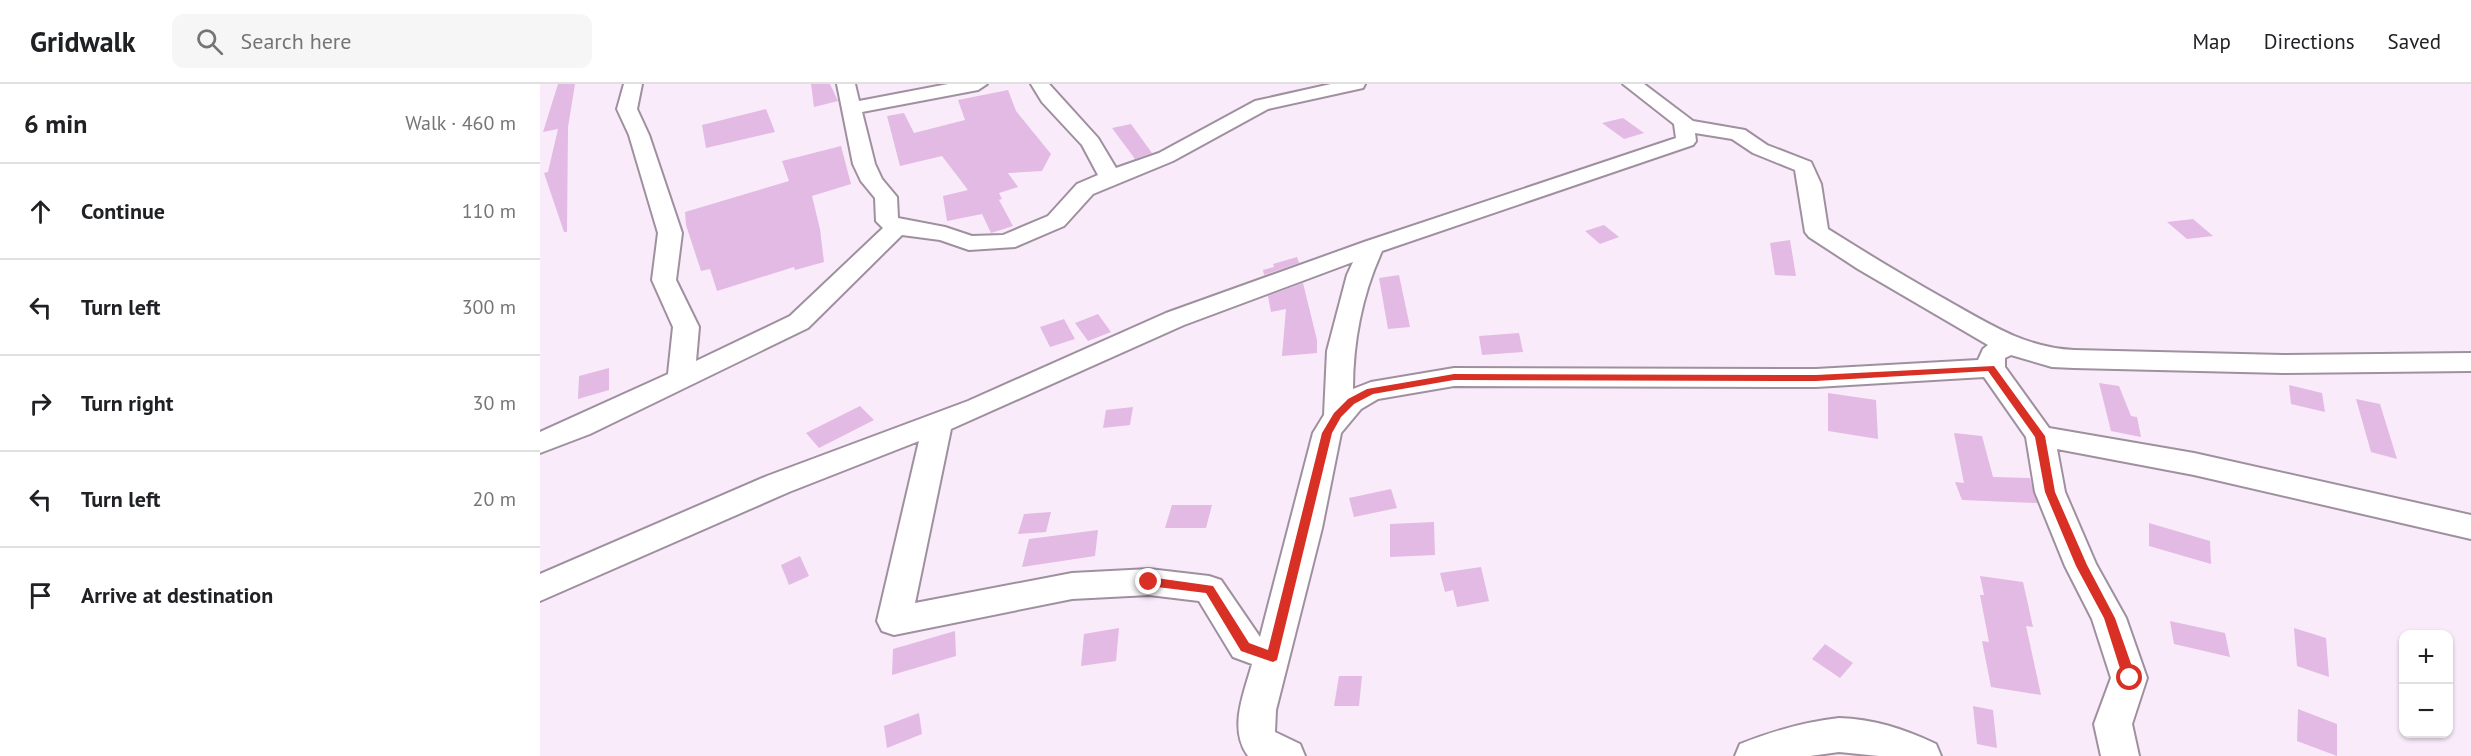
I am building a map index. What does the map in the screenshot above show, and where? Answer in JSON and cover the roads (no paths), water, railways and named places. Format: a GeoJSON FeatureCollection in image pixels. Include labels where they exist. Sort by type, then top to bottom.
{"type":"FeatureCollection","features":[{"type":"Feature","properties":{"kind":"street"},"geometry":{"type":"LineString","coordinates":[[633,84],[627,109],[639,135],[670,233],[664,280],[686,327],[681,379]]}},
{"type":"Feature","properties":{"kind":"street"},"geometry":{"type":"LineString","coordinates":[[846,84],[864,164],[872,181],[886,198],[887,221],[897,227],[945,234],[969,243],[1007,242],[1056,221],[1085,189],[1110,177],[1166,157],[1262,105],[1356,84]]}},
{"type":"Feature","properties":{"kind":"street"},"geometry":{"type":"LineString","coordinates":[[851,108],[978,84]]}},
{"type":"Feature","properties":{"kind":"street"},"geometry":{"type":"LineString","coordinates":[[1040,84],[1049,98],[1091,142],[1110,177]]}},
{"type":"Feature","properties":{"kind":"street"},"geometry":{"type":"LineString","coordinates":[[540,588],[778,484],[938,423],[1175,319],[1372,247],[1686,141],[1684,122],[1632,84]]}},
{"type":"Feature","properties":{"kind":"street"},"geometry":{"type":"LineString","coordinates":[[1684,128],[1698,127],[1738,134],[1760,149],[1804,166],[1810,184],[1817,232],[1866,264],[2007,345],[2052,358],[2074,359],[2283,364],[2471,362]]}},
{"type":"Feature","properties":{"kind":"street"},"geometry":{"type":"LineString","coordinates":[[540,443],[580,428],[799,322],[863,263],[897,227]]}},
{"type":"Feature","properties":{"kind":"street"},"geometry":{"type":"LineString","coordinates":[[1338,415],[1340,351],[1359,275],[1372,247]]}},
{"type":"Feature","properties":{"kind":"street"},"geometry":{"type":"LineString","coordinates":[[2007,345],[1992,356],[1990,368],[2040,436],[2050,492],[2081,566],[2109,618],[2130,678],[2113,724],[2120,756]]}},
{"type":"Feature","properties":{"kind":"street"},"geometry":{"type":"LineString","coordinates":[[1266,751],[1255,732],[1258,710],[1327,433],[1338,415],[1351,402],[1371,391],[1454,377],[1816,378],[1990,368]]}},
{"type":"Feature","properties":{"kind":"street"},"geometry":{"type":"LineString","coordinates":[[938,423],[894,621],[1072,586],[1149,582],[1209,589],[1245,647],[1273,656]]}},
{"type":"Feature","properties":{"kind":"street"},"geometry":{"type":"LineString","coordinates":[[2040,436],[2194,464],[2471,527]]}},
{"type":"Feature","properties":{"kind":"street"},"geometry":{"type":"LineString","coordinates":[[1754,756],[1788,743],[1827,734],[1863,734],[1901,745],[1922,756]]}}]}
